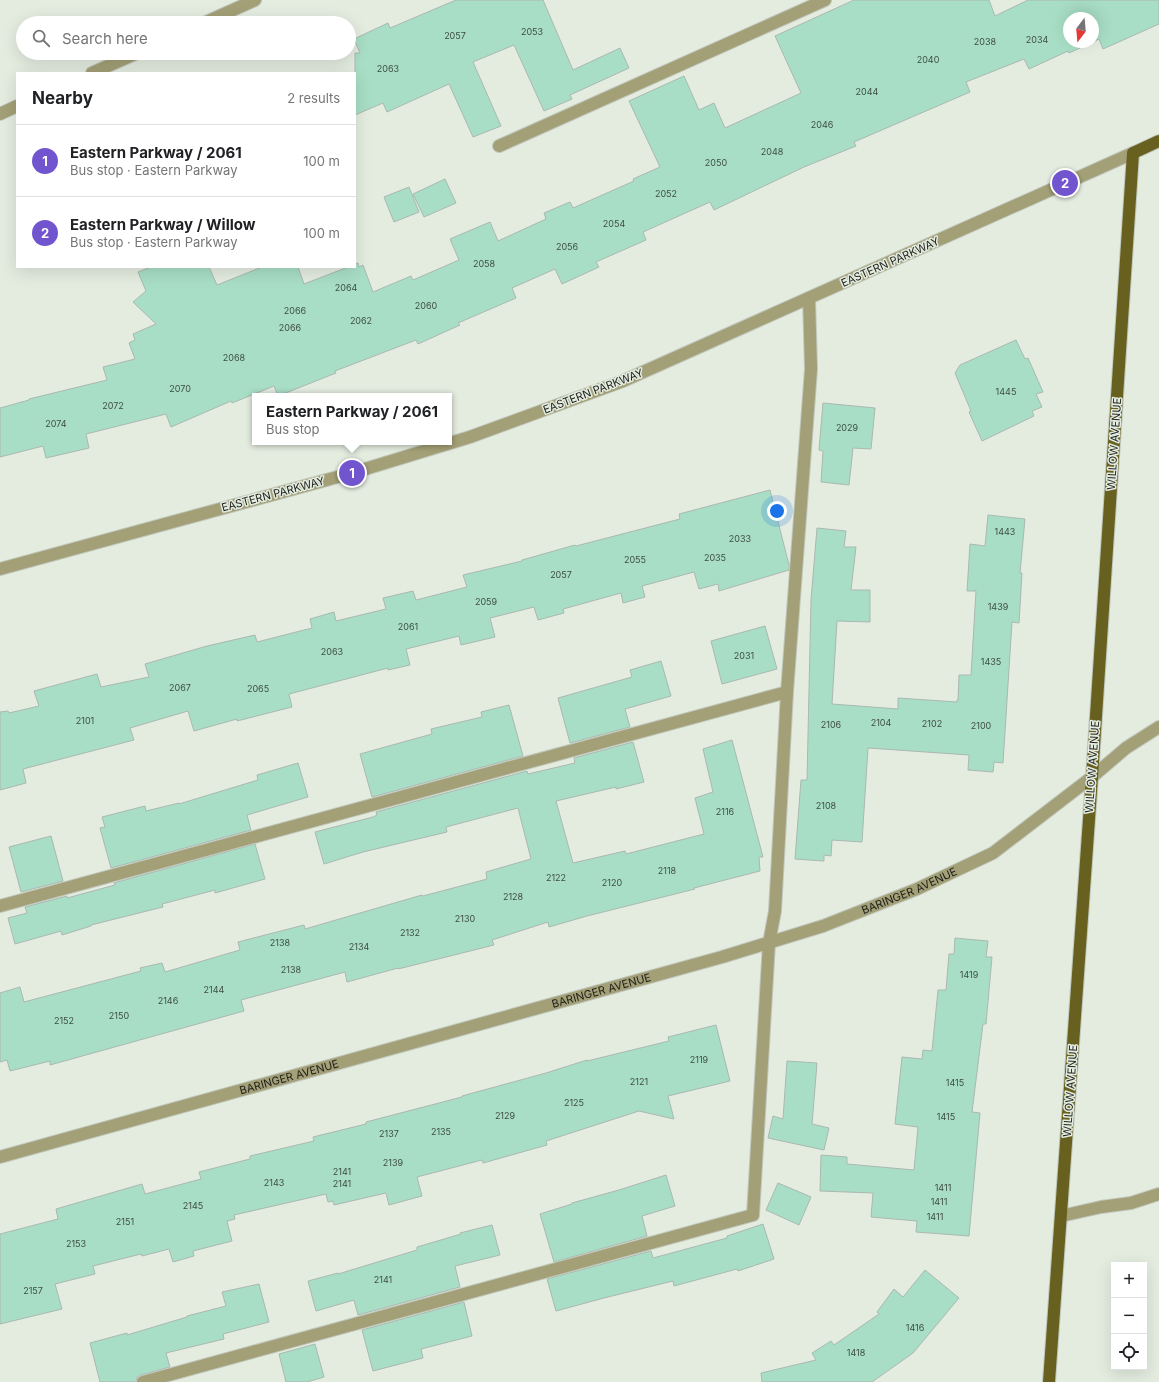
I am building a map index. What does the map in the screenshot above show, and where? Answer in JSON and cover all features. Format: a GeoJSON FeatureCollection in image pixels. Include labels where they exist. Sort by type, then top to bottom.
{"type":"FeatureCollection","features":[{"type":"Feature","properties":{"kind":"main road","name":"EASTERN PARKWAY"},"geometry":{"type":"LineString","coordinates":[[1133,153],[1159,141]]}},
{"type":"Feature","properties":{"kind":"main road","name":"WILLOW AVENUE"},"geometry":{"type":"LineString","coordinates":[[1049,1382],[1092,777],[1133,153]]}},
{"type":"Feature","properties":{"kind":"street"},"geometry":{"type":"LineString","coordinates":[[220,16],[256,0]]}},
{"type":"Feature","properties":{"kind":"street"},"geometry":{"type":"LineString","coordinates":[[500,146],[825,0]]}},
{"type":"Feature","properties":{"kind":"street"},"geometry":{"type":"LineString","coordinates":[[94,72],[121,60]]}},
{"type":"Feature","properties":{"kind":"street"},"geometry":{"type":"LineString","coordinates":[[0,114],[16,106]]}},
{"type":"Feature","properties":{"kind":"street","name":"EASTERN PARKWAY"},"geometry":{"type":"LineString","coordinates":[[452,442],[622,381],[1133,153]]}},
{"type":"Feature","properties":{"kind":"street"},"geometry":{"type":"LineString","coordinates":[[143,1382],[752,1214],[769,943],[775,911],[787,692],[811,369],[809,298]]}},
{"type":"Feature","properties":{"kind":"street","name":"EASTERN PARKWAY"},"geometry":{"type":"LineString","coordinates":[[0,569],[352,473],[444,445]]}},
{"type":"Feature","properties":{"kind":"street"},"geometry":{"type":"LineString","coordinates":[[0,906],[787,692]]}},
{"type":"Feature","properties":{"kind":"street","name":"BARINGER AVENUE"},"geometry":{"type":"LineString","coordinates":[[0,1157],[707,962],[823,926],[917,890],[993,853],[1092,777],[1126,748],[1159,728]]}},
{"type":"Feature","properties":{"kind":"street"},"geometry":{"type":"LineString","coordinates":[[1061,1216],[1101,1207],[1131,1203],[1159,1194]]}},
{"type":"Feature","properties":{"kind":"building"},"geometry":{"type":"Polygon","coordinates":[[[456,0],[543,0],[573,70],[620,48],[629,68],[570,95],[572,99],[544,111],[514,45],[473,62],[501,126],[473,137],[449,84],[387,112],[383,103],[356,115],[355,60],[356,53],[360,53],[356,44],[356,38],[388,23],[390,28],[456,0]]]}},
{"type":"Feature","properties":{"kind":"building"},"geometry":{"type":"Polygon","coordinates":[[[854,0],[989,0],[995,16],[1028,0],[1159,0],[1159,24],[1103,49],[1099,39],[1099,12],[1063,12],[1063,48],[1080,48],[1069,53],[1068,51],[1029,69],[1024,59],[966,82],[970,92],[854,142],[856,146],[804,167],[714,210],[710,202],[643,232],[646,240],[596,262],[599,267],[562,284],[555,269],[512,288],[516,298],[458,323],[460,325],[418,344],[416,340],[335,371],[336,373],[286,393],[277,393],[274,386],[257,393],[252,393],[252,395],[232,403],[231,401],[171,427],[166,414],[86,434],[89,448],[46,458],[43,446],[0,457],[0,408],[29,399],[107,380],[103,367],[135,359],[129,343],[135,340],[133,334],[156,324],[133,302],[146,291],[138,272],[148,268],[209,268],[217,285],[260,268],[298,268],[304,284],[345,268],[356,268],[356,264],[358,263],[359,267],[363,265],[373,292],[411,276],[413,280],[459,260],[450,239],[490,222],[498,241],[546,219],[544,213],[570,202],[573,208],[634,181],[633,179],[660,167],[629,101],[684,76],[699,110],[714,103],[725,128],[801,93],[775,36],[854,0]]]}},
{"type":"Feature","properties":{"kind":"building"},"geometry":{"type":"Polygon","coordinates":[[[445,179],[456,203],[424,217],[413,194],[445,179]]]}},
{"type":"Feature","properties":{"kind":"building"},"geometry":{"type":"Polygon","coordinates":[[[409,187],[419,212],[394,222],[384,197],[409,187]]]}},
{"type":"Feature","properties":{"kind":"building"},"geometry":{"type":"Polygon","coordinates":[[[1016,340],[1025,359],[1028,358],[1043,392],[1036,394],[1042,407],[1032,411],[1034,416],[982,441],[969,412],[971,411],[955,373],[960,365],[1016,340]]]}},
{"type":"Feature","properties":{"kind":"building"},"geometry":{"type":"Polygon","coordinates":[[[823,403],[875,408],[871,449],[853,448],[849,485],[821,482],[823,451],[819,450],[823,403]]]}},
{"type":"Feature","properties":{"kind":"building"},"geometry":{"type":"Polygon","coordinates":[[[770,490],[789,570],[719,591],[718,584],[699,589],[694,572],[642,586],[645,597],[623,603],[621,593],[563,609],[564,613],[538,620],[534,607],[490,618],[495,637],[461,645],[459,636],[406,649],[410,665],[388,670],[388,668],[289,694],[292,707],[237,721],[237,719],[194,731],[188,711],[130,728],[134,740],[23,769],[26,783],[0,790],[0,712],[8,711],[9,713],[39,706],[34,691],[97,674],[101,687],[149,677],[145,664],[207,646],[255,635],[257,642],[312,628],[310,619],[334,612],[336,621],[386,609],[383,598],[413,591],[416,600],[467,587],[463,575],[680,519],[679,514],[770,490]]]}},
{"type":"Feature","properties":{"kind":"building"},"geometry":{"type":"Polygon","coordinates":[[[988,515],[1025,519],[1020,573],[1022,573],[1019,623],[1012,622],[1003,763],[994,762],[993,772],[968,770],[969,755],[868,748],[862,842],[832,840],[831,856],[824,855],[824,861],[795,859],[801,780],[807,780],[811,600],[817,528],[846,531],[844,547],[856,547],[851,590],[870,590],[870,622],[837,621],[832,704],[898,709],[898,698],[957,702],[959,675],[971,675],[976,591],[967,591],[970,544],[985,546],[988,515]]]}},
{"type":"Feature","properties":{"kind":"building"},"geometry":{"type":"Polygon","coordinates":[[[765,626],[777,669],[722,684],[711,641],[765,626]]]}},
{"type":"Feature","properties":{"kind":"building"},"geometry":{"type":"Polygon","coordinates":[[[661,661],[671,696],[625,709],[630,727],[570,743],[558,698],[632,677],[630,670],[661,661]]]}},
{"type":"Feature","properties":{"kind":"building"},"geometry":{"type":"Polygon","coordinates":[[[509,705],[523,756],[372,797],[360,754],[432,734],[431,729],[482,717],[481,712],[509,705]]]}},
{"type":"Feature","properties":{"kind":"building"},"geometry":{"type":"Polygon","coordinates":[[[732,740],[763,857],[759,857],[760,871],[549,927],[548,922],[492,940],[494,945],[347,982],[345,972],[241,1000],[244,1011],[50,1065],[50,1061],[10,1071],[7,1060],[0,1062],[0,993],[20,987],[24,1002],[141,971],[140,968],[162,963],[165,972],[240,950],[238,942],[304,925],[305,929],[422,895],[423,896],[487,879],[486,872],[531,859],[518,808],[446,827],[447,832],[363,852],[324,864],[315,832],[373,817],[377,815],[376,812],[527,771],[528,774],[575,763],[574,758],[633,742],[644,782],[556,801],[573,863],[625,851],[626,854],[704,834],[695,798],[713,792],[703,749],[732,740]]]}},
{"type":"Feature","properties":{"kind":"building"},"geometry":{"type":"Polygon","coordinates":[[[298,763],[308,797],[247,815],[251,830],[111,868],[100,828],[105,827],[102,817],[145,806],[146,811],[179,804],[258,780],[257,775],[298,763]]]}},
{"type":"Feature","properties":{"kind":"building"},"geometry":{"type":"Polygon","coordinates":[[[51,836],[63,881],[21,892],[9,847],[51,836]]]}},
{"type":"Feature","properties":{"kind":"building"},"geometry":{"type":"Polygon","coordinates":[[[255,844],[265,879],[215,893],[215,890],[162,904],[163,907],[91,925],[62,935],[61,931],[15,944],[8,918],[27,913],[25,907],[67,896],[67,898],[115,885],[114,883],[255,844]]]}},
{"type":"Feature","properties":{"kind":"building"},"geometry":{"type":"Polygon","coordinates":[[[955,938],[988,941],[986,957],[992,957],[986,1024],[983,1024],[972,1112],[980,1113],[969,1236],[916,1232],[917,1221],[871,1217],[873,1193],[820,1191],[821,1155],[847,1157],[847,1164],[914,1170],[918,1127],[895,1124],[902,1057],[922,1059],[923,1050],[932,1051],[938,990],[946,990],[949,954],[954,954],[955,938]]]}},
{"type":"Feature","properties":{"kind":"building"},"geometry":{"type":"Polygon","coordinates":[[[716,1025],[730,1081],[668,1096],[674,1119],[639,1111],[546,1141],[547,1145],[483,1163],[482,1160],[417,1177],[422,1196],[389,1205],[386,1193],[334,1205],[333,1201],[328,1202],[326,1194],[234,1215],[235,1219],[227,1221],[232,1241],[193,1251],[194,1256],[173,1262],[169,1249],[142,1256],[141,1254],[93,1266],[95,1274],[55,1284],[62,1309],[0,1324],[0,1234],[58,1219],[56,1209],[142,1184],[145,1194],[201,1179],[199,1172],[250,1159],[250,1156],[314,1141],[313,1137],[366,1124],[366,1122],[462,1097],[587,1060],[669,1041],[668,1037],[716,1025]]]}},
{"type":"Feature","properties":{"kind":"building"},"geometry":{"type":"Polygon","coordinates":[[[787,1061],[817,1063],[812,1124],[829,1128],[824,1150],[768,1138],[773,1116],[783,1119],[787,1061]]]}},
{"type":"Feature","properties":{"kind":"building"},"geometry":{"type":"Polygon","coordinates":[[[666,1175],[675,1206],[642,1216],[647,1236],[554,1262],[540,1214],[666,1175]]]}},
{"type":"Feature","properties":{"kind":"building"},"geometry":{"type":"Polygon","coordinates":[[[778,1183],[811,1197],[799,1225],[766,1210],[778,1183]]]}},
{"type":"Feature","properties":{"kind":"building"},"geometry":{"type":"Polygon","coordinates":[[[763,1224],[774,1259],[738,1271],[737,1269],[674,1286],[673,1281],[556,1311],[547,1279],[651,1251],[653,1258],[727,1238],[727,1236],[763,1224]]]}},
{"type":"Feature","properties":{"kind":"building"},"geometry":{"type":"Polygon","coordinates":[[[492,1225],[500,1255],[455,1266],[460,1287],[358,1315],[354,1300],[316,1311],[308,1281],[338,1274],[417,1250],[417,1247],[461,1234],[460,1233],[492,1225]]]}},
{"type":"Feature","properties":{"kind":"building"},"geometry":{"type":"Polygon","coordinates":[[[925,1270],[959,1298],[913,1353],[872,1382],[762,1382],[761,1373],[816,1360],[812,1353],[831,1341],[834,1345],[879,1314],[877,1312],[894,1289],[903,1297],[925,1270]]]}},
{"type":"Feature","properties":{"kind":"building"},"geometry":{"type":"Polygon","coordinates":[[[259,1284],[269,1322],[223,1334],[224,1339],[166,1353],[170,1367],[141,1375],[137,1377],[136,1382],[100,1382],[90,1343],[127,1333],[127,1335],[187,1316],[226,1306],[222,1292],[259,1284]]]}},
{"type":"Feature","properties":{"kind":"building"},"geometry":{"type":"Polygon","coordinates":[[[464,1302],[472,1336],[421,1349],[423,1358],[373,1371],[362,1330],[464,1302]]]}},
{"type":"Feature","properties":{"kind":"building"},"geometry":{"type":"Polygon","coordinates":[[[315,1344],[324,1377],[307,1382],[286,1382],[279,1354],[315,1344]]]}},
{"type":"Feature","properties":{"kind":"place","name":"Eastern Parkway / Willow"},"geometry":{"type":"Point","coordinates":[1065,183]}},
{"type":"Feature","properties":{"kind":"place","name":"Eastern Parkway / 2061"},"geometry":{"type":"Point","coordinates":[352,473]}}]}
